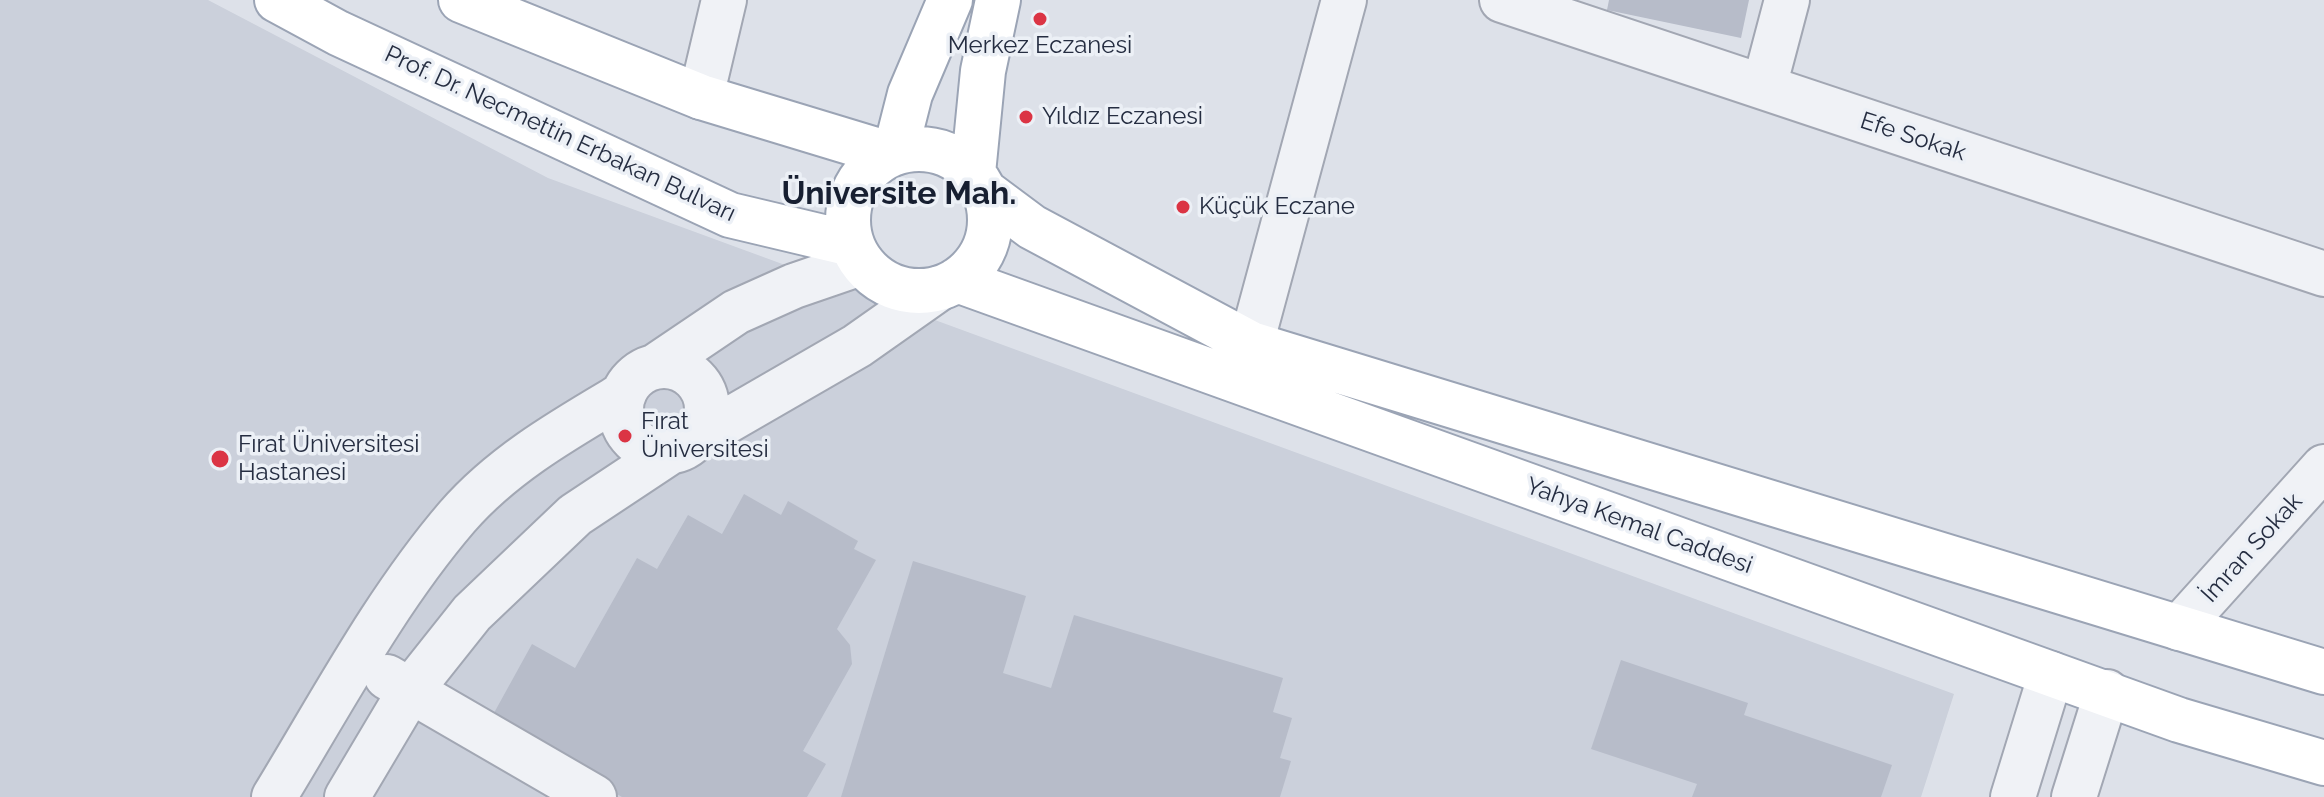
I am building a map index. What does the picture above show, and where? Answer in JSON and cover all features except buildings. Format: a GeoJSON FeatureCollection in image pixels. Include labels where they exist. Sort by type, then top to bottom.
{"type":"FeatureCollection","features":[{"type":"Feature","properties":{"kind":"main road","name":"Prof. Dr. Necmettin Erbakan Bulvarı"},"geometry":{"type":"LineString","coordinates":[[277,0],[338,33],[730,215],[856,253]]}},
{"type":"Feature","properties":{"kind":"main road"},"geometry":{"type":"LineString","coordinates":[[462,0],[701,97],[892,153]]}},
{"type":"Feature","properties":{"kind":"main road"},"geometry":{"type":"LineString","coordinates":[[892,153],[910,94],[950,0]]}},
{"type":"Feature","properties":{"kind":"main road"},"geometry":{"type":"LineString","coordinates":[[998,0],[983,71],[979,182],[990,230],[984,250],[973,267],[948,284],[917,291],[896,288],[877,278],[856,253],[847,223],[849,202],[858,182],[871,166],[892,153],[911,148],[934,149],[956,158],[979,182],[1032,227],[1251,344],[2324,672]]}},
{"type":"Feature","properties":{"kind":"main road","name":"Yahya Kemal Caddesi"},"geometry":{"type":"LineString","coordinates":[[948,284],[2179,720],[2324,763]]}},
{"type":"Feature","properties":{"kind":"street"},"geometry":{"type":"LineString","coordinates":[[701,97],[724,0]]}},
{"type":"Feature","properties":{"kind":"street"},"geometry":{"type":"LineString","coordinates":[[1251,344],[1344,0]]}},
{"type":"Feature","properties":{"kind":"street","name":"Efe Sokak"},"geometry":{"type":"LineString","coordinates":[[1502,0],[2324,274]]}},
{"type":"Feature","properties":{"kind":"street"},"geometry":{"type":"LineString","coordinates":[[1764,87],[1787,0]]}},
{"type":"Feature","properties":{"kind":"street"},"geometry":{"type":"LineString","coordinates":[[656,366],[672,366],[698,381],[708,411],[705,426],[683,445],[655,451],[631,436],[621,409],[631,382],[736,312],[856,253]]}},
{"type":"Feature","properties":{"kind":"street"},"geometry":{"type":"LineString","coordinates":[[347,797],[410,691],[472,613],[526,558],[575,515],[683,445],[857,346],[948,284]]}},
{"type":"Feature","properties":{"kind":"street"},"geometry":{"type":"LineString","coordinates":[[274,797],[398,595],[459,515],[536,447],[624,394]]}},
{"type":"Feature","properties":{"kind":"street","name":"İmran Sokak"},"geometry":{"type":"LineString","coordinates":[[2179,628],[2324,467]]}},
{"type":"Feature","properties":{"kind":"street"},"geometry":{"type":"LineString","coordinates":[[358,659],[594,797]]}},
{"type":"Feature","properties":{"kind":"street"},"geometry":{"type":"LineString","coordinates":[[2013,797],[2051,674]]}},
{"type":"Feature","properties":{"kind":"street"},"geometry":{"type":"LineString","coordinates":[[2074,797],[2107,692]]}},
{"type":"Feature","properties":{"kind":"shaded area","name":"Fırat Üniversitesi"},"geometry":{"type":"Polygon","coordinates":[[[0,0],[208,0],[548,178],[1954,694],[1921,797],[0,797],[0,0]]]}},
{"type":"Feature","properties":{"kind":"place","name":"Merkez Eczanesi"},"geometry":{"type":"Point","coordinates":[1040,19]}},
{"type":"Feature","properties":{"kind":"place","name":"Yıldız Eczanesi"},"geometry":{"type":"Point","coordinates":[1026,117]}},
{"type":"Feature","properties":{"kind":"place","name":"Küçük Eczane"},"geometry":{"type":"Point","coordinates":[1183,207]}},
{"type":"Feature","properties":{"kind":"place","name":"Fırat Üniversitesi"},"geometry":{"type":"Point","coordinates":[625,436]}},
{"type":"Feature","properties":{"kind":"place","name":"Fırat Üniversitesi Hastanesi"},"geometry":{"type":"Point","coordinates":[220,459]}},
{"type":"Feature","properties":{"kind":"district","name":"Üniversite Mah."},"geometry":{"type":"Point","coordinates":[899,194]}}]}
